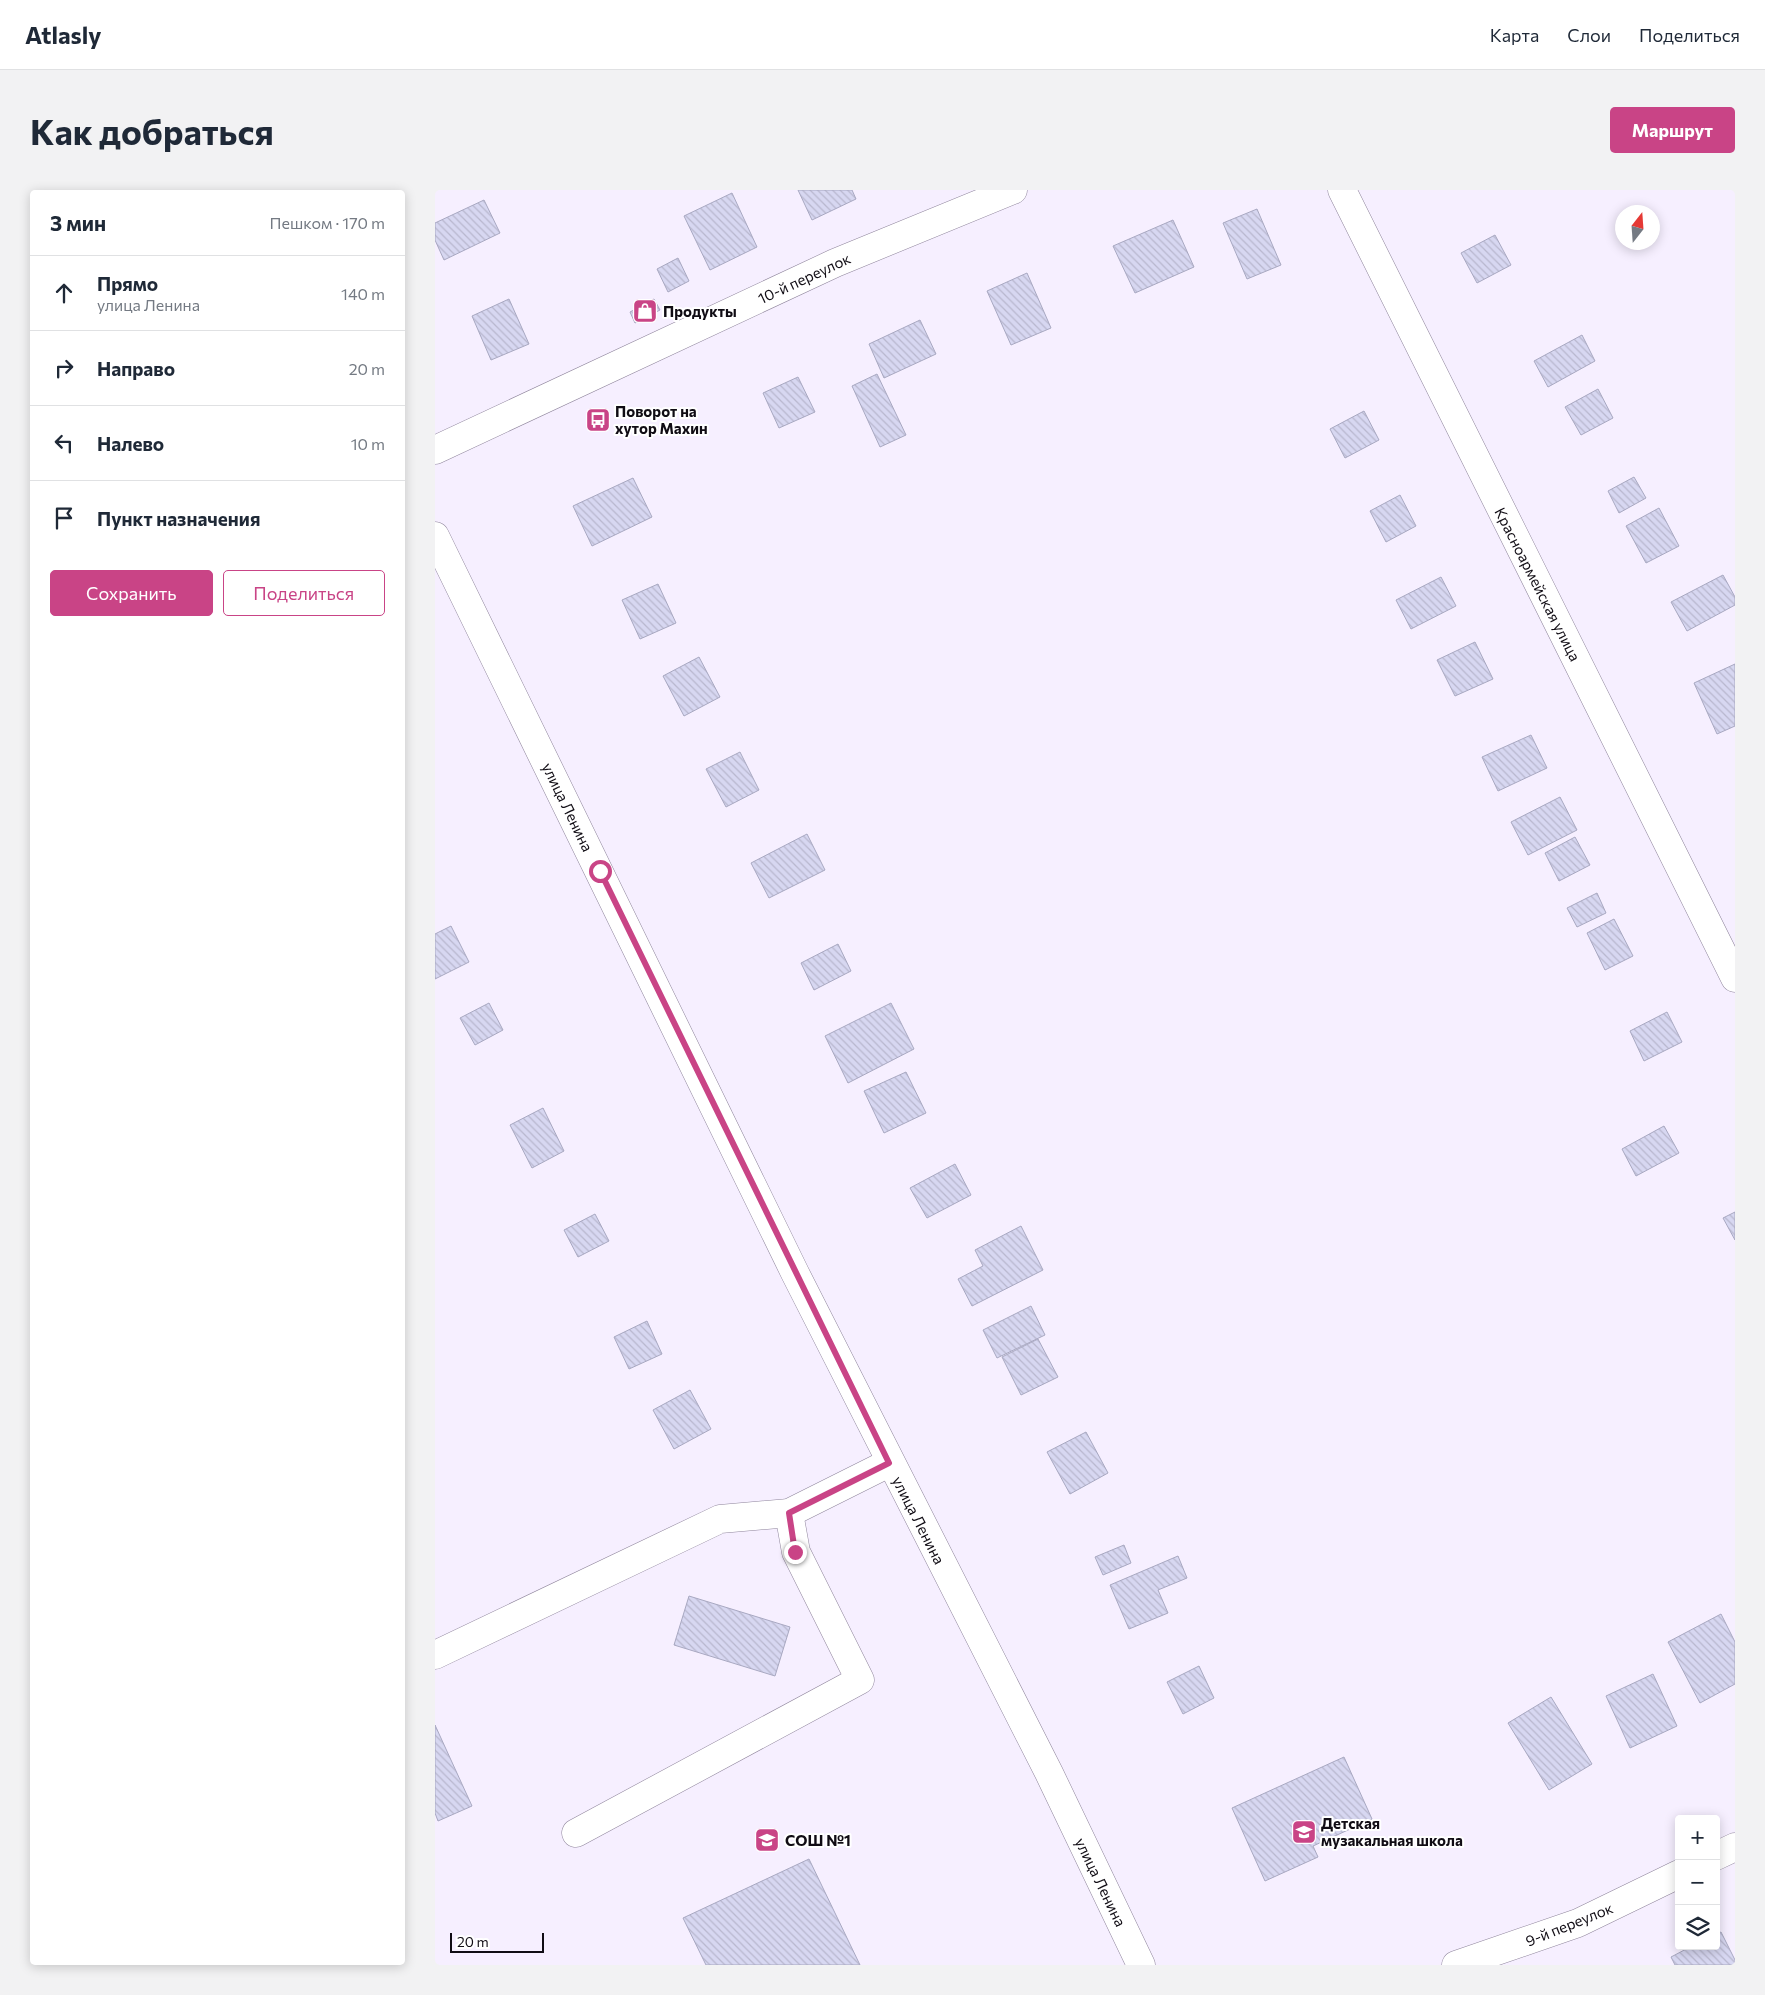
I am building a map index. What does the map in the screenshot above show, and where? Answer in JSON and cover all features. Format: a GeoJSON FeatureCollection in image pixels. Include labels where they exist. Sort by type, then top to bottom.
{"type":"FeatureCollection","features":[{"type":"Feature","properties":{"kind":"street","name":"10-й переулок"},"geometry":{"type":"LineString","coordinates":[[435,450],[835,263],[1013,190]]}},
{"type":"Feature","properties":{"kind":"street","name":"Красноармейская улица"},"geometry":{"type":"LineString","coordinates":[[1342,190],[1735,978]]}},
{"type":"Feature","properties":{"kind":"street","name":"улица Ленина"},"geometry":{"type":"LineString","coordinates":[[435,536],[889,1463],[1049,1773],[1141,1965]]}},
{"type":"Feature","properties":{"kind":"street"},"geometry":{"type":"LineString","coordinates":[[435,1655],[720,1518],[789,1513],[889,1463]]}},
{"type":"Feature","properties":{"kind":"street"},"geometry":{"type":"LineString","coordinates":[[576,1834],[860,1680],[795,1552],[789,1513]]}},
{"type":"Feature","properties":{"kind":"street"},"geometry":{"type":"LineString","coordinates":[[1720,1854],[1735,1847]]}},
{"type":"Feature","properties":{"kind":"street","name":"9-й переулок"},"geometry":{"type":"LineString","coordinates":[[1456,1965],[1578,1923],[1675,1876]]}},
{"type":"Feature","properties":{"kind":"building"},"geometry":{"type":"Polygon","coordinates":[[[798,190],[852,190],[856,199],[812,220],[798,190]]]}},
{"type":"Feature","properties":{"kind":"building"},"geometry":{"type":"Polygon","coordinates":[[[732,193],[757,247],[710,270],[684,216],[732,193]]]}},
{"type":"Feature","properties":{"kind":"building"},"geometry":{"type":"Polygon","coordinates":[[[484,200],[500,233],[444,260],[435,240],[435,223],[484,200]]]}},
{"type":"Feature","properties":{"kind":"building"},"geometry":{"type":"Polygon","coordinates":[[[1257,209],[1281,265],[1247,279],[1223,223],[1257,209]]]}},
{"type":"Feature","properties":{"kind":"building"},"geometry":{"type":"Polygon","coordinates":[[[1173,220],[1194,267],[1135,293],[1113,246],[1173,220]]]}},
{"type":"Feature","properties":{"kind":"building"},"geometry":{"type":"Polygon","coordinates":[[[1495,235],[1511,265],[1477,283],[1461,253],[1495,235]]]}},
{"type":"Feature","properties":{"kind":"building"},"geometry":{"type":"Polygon","coordinates":[[[678,258],[689,281],[668,292],[657,269],[678,258]]]}},
{"type":"Feature","properties":{"kind":"building"},"geometry":{"type":"Polygon","coordinates":[[[1027,273],[1051,328],[1011,345],[987,291],[1027,273]]]}},
{"type":"Feature","properties":{"kind":"building"},"geometry":{"type":"Polygon","coordinates":[[[509,299],[529,344],[491,360],[472,316],[509,299]]]}},
{"type":"Feature","properties":{"kind":"building","name":"Продукты"},"geometry":{"type":"Polygon","coordinates":[[[654,299],[660,310],[635,323],[630,312],[654,299]]]}},
{"type":"Feature","properties":{"kind":"building"},"geometry":{"type":"Polygon","coordinates":[[[920,320],[936,354],[884,378],[869,344],[920,320]]]}},
{"type":"Feature","properties":{"kind":"building"},"geometry":{"type":"Polygon","coordinates":[[[1582,335],[1595,361],[1548,387],[1534,361],[1582,335]]]}},
{"type":"Feature","properties":{"kind":"building"},"geometry":{"type":"Polygon","coordinates":[[[877,374],[906,435],[880,447],[852,386],[877,374]]]}},
{"type":"Feature","properties":{"kind":"building"},"geometry":{"type":"Polygon","coordinates":[[[798,377],[815,412],[779,428],[763,393],[798,377]]]}},
{"type":"Feature","properties":{"kind":"building"},"geometry":{"type":"Polygon","coordinates":[[[1598,389],[1613,418],[1581,435],[1565,407],[1598,389]]]}},
{"type":"Feature","properties":{"kind":"building"},"geometry":{"type":"Polygon","coordinates":[[[1364,411],[1379,440],[1345,458],[1330,429],[1364,411]]]}},
{"type":"Feature","properties":{"kind":"building"},"geometry":{"type":"Polygon","coordinates":[[[1634,477],[1646,498],[1619,513],[1608,491],[1634,477]]]}},
{"type":"Feature","properties":{"kind":"building"},"geometry":{"type":"Polygon","coordinates":[[[633,478],[652,517],[592,546],[573,506],[633,478]]]}},
{"type":"Feature","properties":{"kind":"building"},"geometry":{"type":"Polygon","coordinates":[[[1400,495],[1416,526],[1386,542],[1370,511],[1400,495]]]}},
{"type":"Feature","properties":{"kind":"building"},"geometry":{"type":"Polygon","coordinates":[[[1659,508],[1679,546],[1646,563],[1626,526],[1659,508]]]}},
{"type":"Feature","properties":{"kind":"building"},"geometry":{"type":"Polygon","coordinates":[[[1723,575],[1735,597],[1735,605],[1687,631],[1671,602],[1723,575]]]}},
{"type":"Feature","properties":{"kind":"building"},"geometry":{"type":"Polygon","coordinates":[[[1441,577],[1456,606],[1411,629],[1396,600],[1441,577]]]}},
{"type":"Feature","properties":{"kind":"building"},"geometry":{"type":"Polygon","coordinates":[[[658,584],[676,623],[640,639],[622,600],[658,584]]]}},
{"type":"Feature","properties":{"kind":"building"},"geometry":{"type":"Polygon","coordinates":[[[1475,642],[1493,679],[1455,696],[1437,660],[1475,642]]]}},
{"type":"Feature","properties":{"kind":"building"},"geometry":{"type":"Polygon","coordinates":[[[699,657],[720,697],[684,716],[663,676],[699,657]]]}},
{"type":"Feature","properties":{"kind":"building"},"geometry":{"type":"Polygon","coordinates":[[[1735,664],[1735,726],[1717,734],[1694,683],[1735,664]]]}},
{"type":"Feature","properties":{"kind":"building"},"geometry":{"type":"Polygon","coordinates":[[[1531,735],[1547,768],[1498,791],[1482,757],[1531,735]]]}},
{"type":"Feature","properties":{"kind":"building"},"geometry":{"type":"Polygon","coordinates":[[[740,752],[759,790],[726,807],[706,769],[740,752]]]}},
{"type":"Feature","properties":{"kind":"building"},"geometry":{"type":"Polygon","coordinates":[[[1560,797],[1577,830],[1528,855],[1511,822],[1560,797]]]}},
{"type":"Feature","properties":{"kind":"building"},"geometry":{"type":"Polygon","coordinates":[[[807,834],[825,870],[769,898],[751,863],[807,834]]]}},
{"type":"Feature","properties":{"kind":"building"},"geometry":{"type":"Polygon","coordinates":[[[1575,837],[1590,865],[1559,881],[1545,853],[1575,837]]]}},
{"type":"Feature","properties":{"kind":"building"},"geometry":{"type":"Polygon","coordinates":[[[1597,893],[1606,913],[1577,927],[1567,908],[1597,893]]]}},
{"type":"Feature","properties":{"kind":"building"},"geometry":{"type":"Polygon","coordinates":[[[1614,919],[1633,956],[1605,970],[1587,933],[1614,919]]]}},
{"type":"Feature","properties":{"kind":"building"},"geometry":{"type":"Polygon","coordinates":[[[451,926],[469,962],[435,979],[435,934],[451,926]]]}},
{"type":"Feature","properties":{"kind":"building"},"geometry":{"type":"Polygon","coordinates":[[[838,944],[851,971],[814,990],[801,963],[838,944]]]}},
{"type":"Feature","properties":{"kind":"building"},"geometry":{"type":"Polygon","coordinates":[[[489,1003],[503,1030],[475,1045],[460,1018],[489,1003]]]}},
{"type":"Feature","properties":{"kind":"building"},"geometry":{"type":"Polygon","coordinates":[[[891,1003],[914,1049],[848,1083],[825,1036],[891,1003]]]}},
{"type":"Feature","properties":{"kind":"building"},"geometry":{"type":"Polygon","coordinates":[[[1667,1012],[1682,1042],[1644,1061],[1630,1031],[1667,1012]]]}},
{"type":"Feature","properties":{"kind":"building"},"geometry":{"type":"Polygon","coordinates":[[[906,1072],[926,1113],[884,1133],[864,1091],[906,1072]]]}},
{"type":"Feature","properties":{"kind":"building"},"geometry":{"type":"Polygon","coordinates":[[[543,1108],[564,1151],[532,1168],[510,1125],[543,1108]]]}},
{"type":"Feature","properties":{"kind":"building"},"geometry":{"type":"Polygon","coordinates":[[[1664,1126],[1679,1153],[1636,1176],[1622,1149],[1664,1126]]]}},
{"type":"Feature","properties":{"kind":"building"},"geometry":{"type":"Polygon","coordinates":[[[955,1164],[971,1195],[927,1218],[910,1188],[955,1164]]]}},
{"type":"Feature","properties":{"kind":"building"},"geometry":{"type":"Polygon","coordinates":[[[1735,1212],[1735,1240],[1723,1218],[1735,1212]]]}},
{"type":"Feature","properties":{"kind":"building"},"geometry":{"type":"Polygon","coordinates":[[[595,1214],[609,1241],[578,1257],[564,1230],[595,1214]]]}},
{"type":"Feature","properties":{"kind":"building"},"geometry":{"type":"Polygon","coordinates":[[[1021,1226],[1043,1270],[972,1306],[958,1279],[983,1266],[975,1250],[1021,1226]]]}},
{"type":"Feature","properties":{"kind":"building"},"geometry":{"type":"Polygon","coordinates":[[[1031,1306],[1045,1335],[997,1358],[983,1330],[1031,1306]]]}},
{"type":"Feature","properties":{"kind":"building"},"geometry":{"type":"Polygon","coordinates":[[[647,1321],[662,1354],[629,1369],[614,1337],[647,1321]]]}},
{"type":"Feature","properties":{"kind":"building"},"geometry":{"type":"Polygon","coordinates":[[[1038,1339],[1058,1377],[1021,1395],[1002,1357],[1038,1339]]]}},
{"type":"Feature","properties":{"kind":"building"},"geometry":{"type":"Polygon","coordinates":[[[690,1390],[711,1429],[674,1449],[653,1410],[690,1390]]]}},
{"type":"Feature","properties":{"kind":"building"},"geometry":{"type":"Polygon","coordinates":[[[1086,1432],[1108,1473],[1070,1494],[1047,1452],[1086,1432]]]}},
{"type":"Feature","properties":{"kind":"building"},"geometry":{"type":"Polygon","coordinates":[[[1124,1545],[1131,1563],[1103,1575],[1095,1557],[1124,1545]]]}},
{"type":"Feature","properties":{"kind":"building"},"geometry":{"type":"Polygon","coordinates":[[[1178,1556],[1187,1578],[1158,1590],[1168,1613],[1129,1629],[1110,1585],[1178,1556]]]}},
{"type":"Feature","properties":{"kind":"building"},"geometry":{"type":"Polygon","coordinates":[[[689,1596],[790,1627],[775,1676],[674,1645],[689,1596]]]}},
{"type":"Feature","properties":{"kind":"building"},"geometry":{"type":"Polygon","coordinates":[[[1721,1614],[1735,1642],[1735,1684],[1700,1703],[1668,1642],[1721,1614]]]}},
{"type":"Feature","properties":{"kind":"building"},"geometry":{"type":"Polygon","coordinates":[[[1199,1666],[1214,1698],[1183,1714],[1167,1682],[1199,1666]]]}},
{"type":"Feature","properties":{"kind":"building"},"geometry":{"type":"Polygon","coordinates":[[[1653,1674],[1677,1726],[1630,1748],[1606,1696],[1653,1674]]]}},
{"type":"Feature","properties":{"kind":"building"},"geometry":{"type":"Polygon","coordinates":[[[1551,1697],[1592,1764],[1549,1790],[1508,1723],[1551,1697]]]}},
{"type":"Feature","properties":{"kind":"building"},"geometry":{"type":"Polygon","coordinates":[[[435,1725],[472,1806],[438,1821],[435,1813],[435,1725]]]}},
{"type":"Feature","properties":{"kind":"building"},"geometry":{"type":"Polygon","coordinates":[[[1344,1757],[1372,1819],[1313,1846],[1318,1857],[1265,1881],[1232,1808],[1344,1757]]]}},
{"type":"Feature","properties":{"kind":"building"},"geometry":{"type":"Polygon","coordinates":[[[809,1859],[860,1965],[706,1965],[683,1918],[809,1859]]]}},
{"type":"Feature","properties":{"kind":"building"},"geometry":{"type":"Polygon","coordinates":[[[1720,1932],[1735,1960],[1735,1965],[1675,1965],[1671,1957],[1684,1950],[1720,1950],[1720,1932]]]}},
{"type":"Feature","properties":{"kind":"place","name":"Продукты"},"geometry":{"type":"Point","coordinates":[645,311]}},
{"type":"Feature","properties":{"kind":"place","name":"Поворот на хутор Махин"},"geometry":{"type":"Point","coordinates":[598,420]}},
{"type":"Feature","properties":{"kind":"place","name":"Детская музакальная школа"},"geometry":{"type":"Point","coordinates":[1304,1832]}},
{"type":"Feature","properties":{"kind":"place","name":"СОШ №1"},"geometry":{"type":"Point","coordinates":[767,1840]}},
{"type":"Feature","properties":{"kind":"route"},"geometry":{"type":"LineString","coordinates":[[600,871],[889,1463],[789,1513],[795,1552]]}}]}
